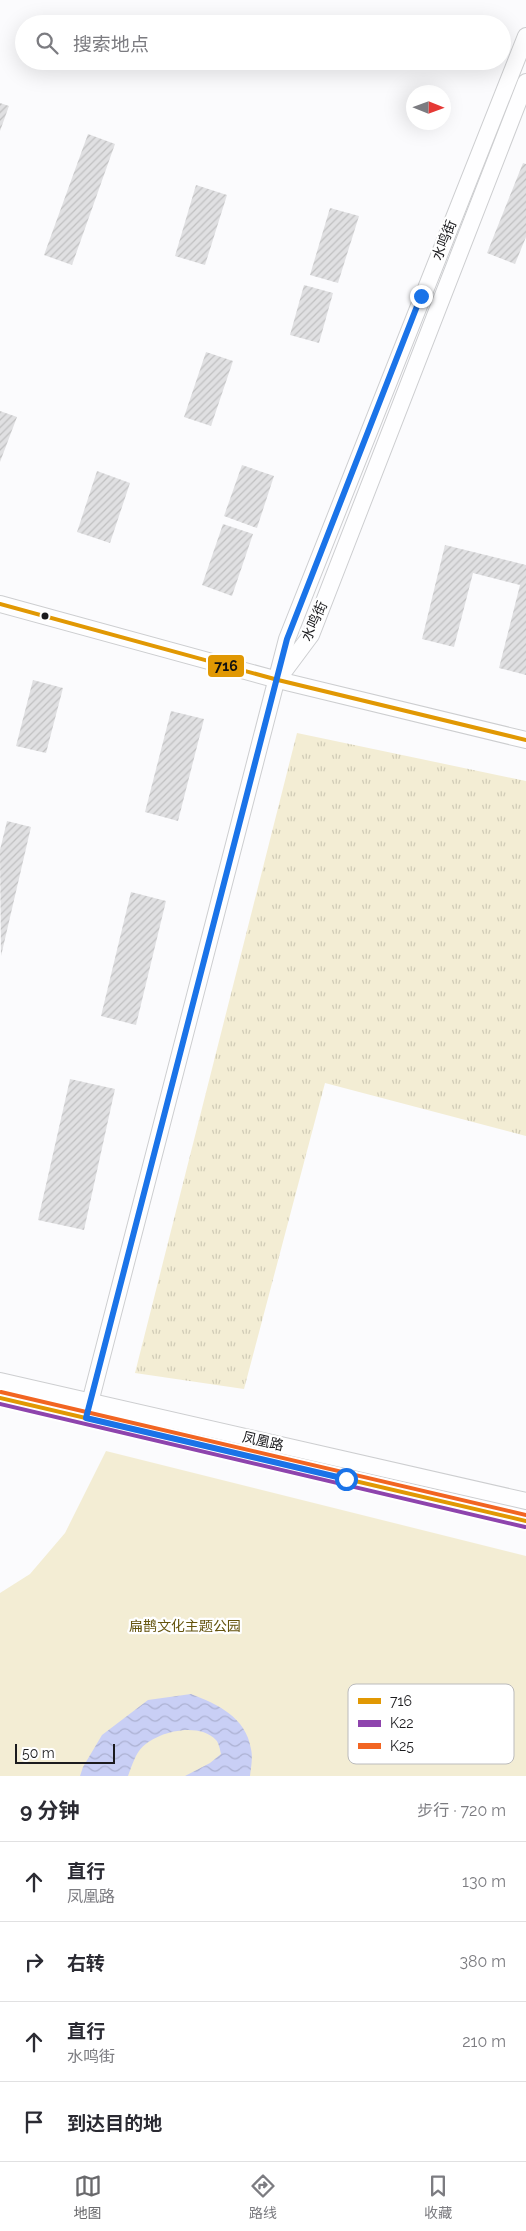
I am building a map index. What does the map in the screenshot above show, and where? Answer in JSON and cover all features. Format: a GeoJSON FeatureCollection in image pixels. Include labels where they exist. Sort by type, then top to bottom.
{"type":"FeatureCollection","features":[{"type":"Feature","properties":{"kind":"main road","name":"水鸣街"},"geometry":{"type":"LineString","coordinates":[[278,680],[287,639],[526,36]]}},
{"type":"Feature","properties":{"kind":"main road","name":"水鸣街"},"geometry":{"type":"LineString","coordinates":[[278,680],[311,635],[526,82]]}},
{"type":"Feature","properties":{"kind":"main road"},"geometry":{"type":"LineString","coordinates":[[0,604],[278,680],[526,740]]}},
{"type":"Feature","properties":{"kind":"main road"},"geometry":{"type":"LineString","coordinates":[[86,1418],[278,680]]}},
{"type":"Feature","properties":{"kind":"main road","name":"凤凰路"},"geometry":{"type":"LineString","coordinates":[[0,1381],[526,1501]]}},
{"type":"Feature","properties":{"kind":"main road","name":"凤凰路"},"geometry":{"type":"LineString","coordinates":[[0,1398],[526,1521]]}},
{"type":"Feature","properties":{"kind":"green space"},"geometry":{"type":"Polygon","coordinates":[[[297,733],[526,781],[526,1136],[325,1083],[244,1389],[135,1373],[297,733]]]}},
{"type":"Feature","properties":{"kind":"green space","name":"扁鹊文化主题公园"},"geometry":{"type":"Polygon","coordinates":[[[106,1451],[526,1556],[526,1776],[0,1776],[0,1593],[30,1574],[65,1533],[106,1451]]]}},
{"type":"Feature","properties":{"kind":"water"},"geometry":{"type":"Polygon","coordinates":[[[191,1694],[220,1707],[237,1720],[243,1728],[252,1752],[250,1776],[185,1776],[210,1763],[221,1754],[217,1741],[208,1734],[187,1730],[165,1734],[146,1744],[137,1754],[128,1776],[80,1776],[83,1767],[102,1735],[148,1700],[191,1694]]]}},
{"type":"Feature","properties":{"kind":"building"},"geometry":{"type":"Polygon","coordinates":[[[0,103],[9,106],[0,131],[0,103]]]}},
{"type":"Feature","properties":{"kind":"building"},"geometry":{"type":"Polygon","coordinates":[[[88,134],[115,144],[72,265],[44,255],[88,134]]]}},
{"type":"Feature","properties":{"kind":"building"},"geometry":{"type":"Polygon","coordinates":[[[523,163],[526,164],[526,237],[515,264],[487,253],[523,163]]]}},
{"type":"Feature","properties":{"kind":"building"},"geometry":{"type":"Polygon","coordinates":[[[196,185],[227,195],[205,265],[175,256],[196,185]]]}},
{"type":"Feature","properties":{"kind":"building"},"geometry":{"type":"Polygon","coordinates":[[[330,208],[359,216],[338,283],[310,275],[330,208]]]}},
{"type":"Feature","properties":{"kind":"building"},"geometry":{"type":"Polygon","coordinates":[[[304,285],[333,293],[319,343],[290,335],[304,285]]]}},
{"type":"Feature","properties":{"kind":"building"},"geometry":{"type":"Polygon","coordinates":[[[206,352],[233,361],[211,426],[184,417],[206,352]]]}},
{"type":"Feature","properties":{"kind":"building"},"geometry":{"type":"Polygon","coordinates":[[[0,411],[17,417],[0,462],[0,411]]]}},
{"type":"Feature","properties":{"kind":"building"},"geometry":{"type":"Polygon","coordinates":[[[242,465],[274,476],[257,528],[224,516],[242,465]]]}},
{"type":"Feature","properties":{"kind":"building"},"geometry":{"type":"Polygon","coordinates":[[[97,471],[130,483],[110,543],[77,532],[97,471]]]}},
{"type":"Feature","properties":{"kind":"building"},"geometry":{"type":"Polygon","coordinates":[[[223,524],[253,534],[232,596],[202,585],[223,524]]]}},
{"type":"Feature","properties":{"kind":"building"},"geometry":{"type":"Polygon","coordinates":[[[445,545],[526,565],[526,675],[499,668],[520,585],[473,573],[454,647],[422,639],[445,545]]]}},
{"type":"Feature","properties":{"kind":"building"},"geometry":{"type":"Polygon","coordinates":[[[33,680],[63,688],[46,753],[16,746],[33,680]]]}},
{"type":"Feature","properties":{"kind":"building"},"geometry":{"type":"Polygon","coordinates":[[[171,711],[204,719],[178,821],[145,812],[171,711]]]}},
{"type":"Feature","properties":{"kind":"building"},"geometry":{"type":"Polygon","coordinates":[[[7,821],[31,827],[1,956],[0,850],[7,821]]]}},
{"type":"Feature","properties":{"kind":"building"},"geometry":{"type":"Polygon","coordinates":[[[131,892],[166,901],[136,1025],[101,1016],[131,892]]]}},
{"type":"Feature","properties":{"kind":"building"},"geometry":{"type":"Polygon","coordinates":[[[70,1079],[115,1089],[84,1230],[38,1220],[70,1079]]]}},
{"type":"Feature","properties":{"kind":"transit line","name":"716"},"geometry":{"type":"LineString","coordinates":[[0,604],[278,680],[526,740]]}},
{"type":"Feature","properties":{"kind":"transit line","name":"K25"},"geometry":{"type":"LineString","coordinates":[[1,1392],[526,1515]]}},
{"type":"Feature","properties":{"kind":"transit line","name":"716"},"geometry":{"type":"LineString","coordinates":[[0,1398],[526,1521]]}},
{"type":"Feature","properties":{"kind":"transit line","name":"K22"},"geometry":{"type":"LineString","coordinates":[[0,1404],[525,1527]]}},
{"type":"Feature","properties":{"kind":"route"},"geometry":{"type":"LineString","coordinates":[[346,1479],[86,1418],[278,680],[287,639],[421,296]]}}]}
